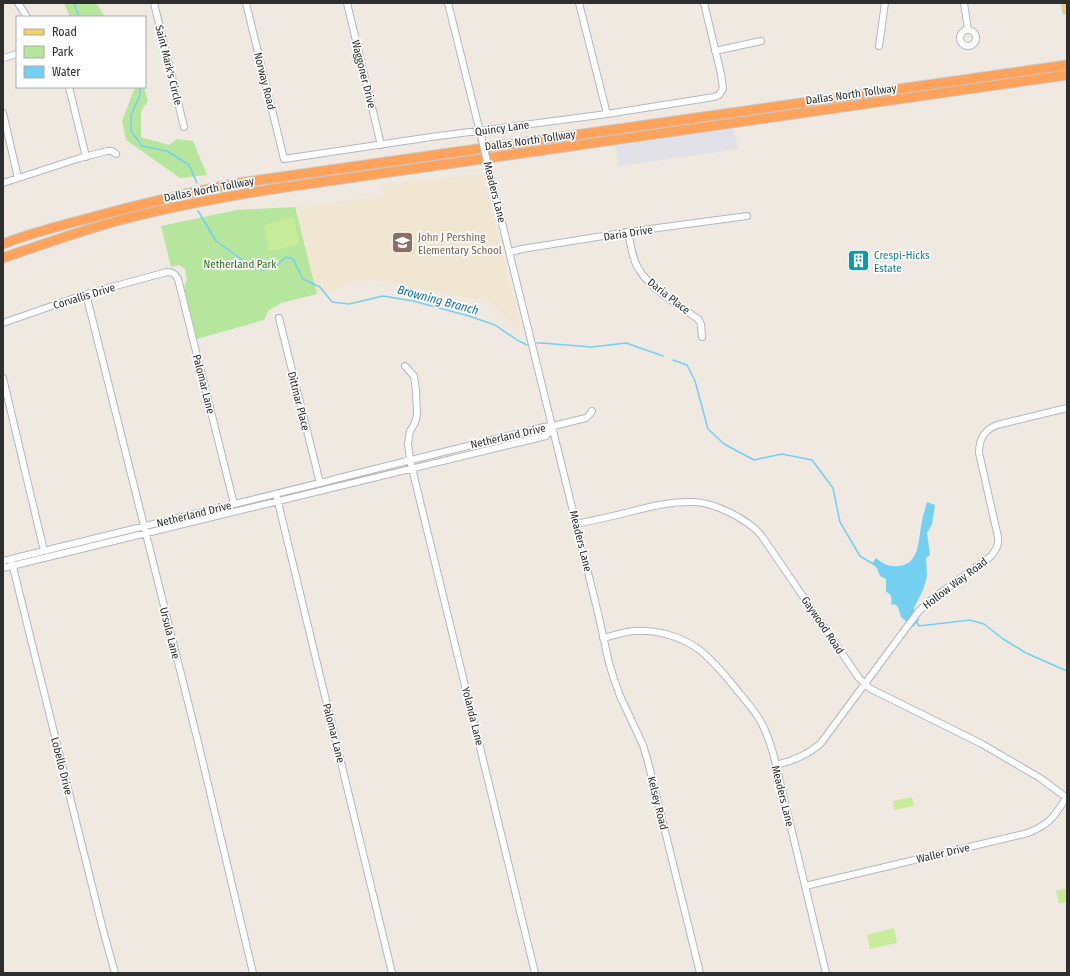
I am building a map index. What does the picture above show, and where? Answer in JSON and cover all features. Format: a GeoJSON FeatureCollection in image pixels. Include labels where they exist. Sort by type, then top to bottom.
{"type":"FeatureCollection","features":[{"type":"Feature","properties":{"kind":"highway","name":"Dallas North Tollway"},"geometry":{"type":"LineString","coordinates":[[5,243],[120,209],[239,183],[1067,65]]}},
{"type":"Feature","properties":{"kind":"highway","name":"Dallas North Tollway"},"geometry":{"type":"LineString","coordinates":[[3,258],[88,229],[207,200],[246,193],[1067,75]]}},
{"type":"Feature","properties":{"kind":"main road"},"geometry":{"type":"LineString","coordinates":[[1066,3],[1067,10]]}},
{"type":"Feature","properties":{"kind":"street"},"geometry":{"type":"LineString","coordinates":[[18,3],[26,16]]}},
{"type":"Feature","properties":{"kind":"street","name":"Saint Mark's Circle"},"geometry":{"type":"LineString","coordinates":[[154,3],[184,127]]}},
{"type":"Feature","properties":{"kind":"street","name":"Norway Road"},"geometry":{"type":"LineString","coordinates":[[246,3],[284,159]]}},
{"type":"Feature","properties":{"kind":"street","name":"Waggoner Drive"},"geometry":{"type":"LineString","coordinates":[[346,3],[381,145]]}},
{"type":"Feature","properties":{"kind":"street","name":"Meaders Lane"},"geometry":{"type":"LineString","coordinates":[[448,3],[603,638],[633,631],[653,632],[685,641],[697,648],[720,670],[756,714],[768,737],[776,765],[826,973]]}},
{"type":"Feature","properties":{"kind":"street"},"geometry":{"type":"LineString","coordinates":[[579,3],[607,114]]}},
{"type":"Feature","properties":{"kind":"street"},"geometry":{"type":"LineString","coordinates":[[704,3],[715,51],[761,41]]}},
{"type":"Feature","properties":{"kind":"street"},"geometry":{"type":"LineString","coordinates":[[879,46],[885,3]]}},
{"type":"Feature","properties":{"kind":"street"},"geometry":{"type":"LineString","coordinates":[[964,3],[968,30]]}},
{"type":"Feature","properties":{"kind":"street","name":"Quincy Lane"},"geometry":{"type":"LineString","coordinates":[[284,159],[607,114],[714,97],[719,95],[723,89],[715,51]]}},
{"type":"Feature","properties":{"kind":"street"},"geometry":{"type":"LineString","coordinates":[[3,58],[16,54]]}},
{"type":"Feature","properties":{"kind":"street"},"geometry":{"type":"LineString","coordinates":[[69,88],[86,157]]}},
{"type":"Feature","properties":{"kind":"street"},"geometry":{"type":"LineString","coordinates":[[3,113],[18,178]]}},
{"type":"Feature","properties":{"kind":"street"},"geometry":{"type":"LineString","coordinates":[[3,183],[107,151],[112,151],[116,154]]}},
{"type":"Feature","properties":{"kind":"street","name":"Daria Drive"},"geometry":{"type":"LineString","coordinates":[[510,252],[628,232],[747,216]]}},
{"type":"Feature","properties":{"kind":"street","name":"Daria Place"},"geometry":{"type":"LineString","coordinates":[[628,232],[633,254],[640,272],[654,287],[698,319],[701,324],[702,337]]}},
{"type":"Feature","properties":{"kind":"street","name":"Corvallis Drive"},"geometry":{"type":"LineString","coordinates":[[3,323],[86,294],[167,272]]}},
{"type":"Feature","properties":{"kind":"street","name":"Palomar Lane"},"geometry":{"type":"LineString","coordinates":[[167,272],[172,272],[178,279],[234,504]]}},
{"type":"Feature","properties":{"kind":"street","name":"Ursula Lane"},"geometry":{"type":"LineString","coordinates":[[86,294],[198,742],[253,973]]}},
{"type":"Feature","properties":{"kind":"street","name":"Dittmar Place"},"geometry":{"type":"LineString","coordinates":[[279,318],[320,483]]}},
{"type":"Feature","properties":{"kind":"street","name":"Yolanda Lane"},"geometry":{"type":"LineString","coordinates":[[405,366],[414,376],[416,390],[417,416],[410,431],[408,444],[410,460],[535,973]]}},
{"type":"Feature","properties":{"kind":"street"},"geometry":{"type":"LineString","coordinates":[[3,378],[44,551]]}},
{"type":"Feature","properties":{"kind":"street","name":"Hollow Way Road"},"geometry":{"type":"LineString","coordinates":[[776,765],[797,759],[806,755],[815,748],[827,736],[918,612],[932,599],[990,557],[997,549],[998,537],[979,453],[981,439],[985,432],[991,427],[997,425],[1067,408]]}},
{"type":"Feature","properties":{"kind":"street"},"geometry":{"type":"LineString","coordinates":[[552,426],[586,418],[592,411]]}},
{"type":"Feature","properties":{"kind":"street","name":"Netherland Drive"},"geometry":{"type":"LineString","coordinates":[[3,561],[552,426]]}},
{"type":"Feature","properties":{"kind":"street","name":"Netherland Drive"},"geometry":{"type":"LineString","coordinates":[[3,568],[546,436],[552,426]]}},
{"type":"Feature","properties":{"kind":"street","name":"Palomar Lane"},"geometry":{"type":"LineString","coordinates":[[276,494],[392,973]]}},
{"type":"Feature","properties":{"kind":"street","name":"Gaywood Road"},"geometry":{"type":"LineString","coordinates":[[576,524],[665,504],[682,502],[696,502],[710,505],[736,516],[750,524],[761,535],[858,678],[865,684],[871,689],[982,744],[1040,778],[1067,798]]}},
{"type":"Feature","properties":{"kind":"street"},"geometry":{"type":"LineString","coordinates":[[210,510],[212,518]]}},
{"type":"Feature","properties":{"kind":"street"},"geometry":{"type":"LineString","coordinates":[[78,542],[80,550]]}},
{"type":"Feature","properties":{"kind":"street","name":"Lobello Drive"},"geometry":{"type":"LineString","coordinates":[[11,559],[101,925],[115,973]]}},
{"type":"Feature","properties":{"kind":"street","name":"Kelsey Road"},"geometry":{"type":"LineString","coordinates":[[603,638],[609,663],[620,696],[643,745],[648,762],[700,973]]}},
{"type":"Feature","properties":{"kind":"street","name":"Waller Drive"},"geometry":{"type":"LineString","coordinates":[[805,886],[1028,833],[1047,824],[1055,816],[1067,798]]}},
{"type":"Feature","properties":{"kind":"shaded area"},"geometry":{"type":"Polygon","coordinates":[[[733,128],[739,149],[619,166],[616,146],[733,128]]]}},
{"type":"Feature","properties":{"kind":"shaded area","name":"John J Pershing Elementary School"},"geometry":{"type":"Polygon","coordinates":[[[482,174],[522,333],[486,298],[475,300],[370,279],[317,294],[295,207],[385,196],[383,184],[482,174]]]}},
{"type":"Feature","properties":{"kind":"green space"},"geometry":{"type":"Polygon","coordinates":[[[64,3],[96,3],[104,16],[70,16],[64,3]]]}},
{"type":"Feature","properties":{"kind":"green space"},"geometry":{"type":"Polygon","coordinates":[[[135,88],[144,88],[148,101],[141,111],[141,137],[169,145],[177,139],[193,141],[207,175],[180,178],[126,140],[122,121],[135,88]]]}},
{"type":"Feature","properties":{"kind":"green space","name":"Netherland Park"},"geometry":{"type":"Polygon","coordinates":[[[295,207],[317,294],[281,303],[268,311],[264,320],[197,339],[184,287],[187,279],[185,269],[179,265],[171,267],[161,226],[237,210],[295,207]]]}},
{"type":"Feature","properties":{"kind":"green space"},"geometry":{"type":"Polygon","coordinates":[[[293,217],[300,244],[270,251],[264,225],[293,217]]]}},
{"type":"Feature","properties":{"kind":"green space"},"geometry":{"type":"Polygon","coordinates":[[[912,797],[914,806],[894,810],[893,801],[912,797]]]}},
{"type":"Feature","properties":{"kind":"green space"},"geometry":{"type":"Polygon","coordinates":[[[1067,888],[1067,902],[1059,904],[1056,891],[1067,888]]]}},
{"type":"Feature","properties":{"kind":"green space"},"geometry":{"type":"Polygon","coordinates":[[[894,928],[897,943],[870,949],[867,935],[894,928]]]}},
{"type":"Feature","properties":{"kind":"water"},"geometry":{"type":"Polygon","coordinates":[[[927,502],[935,505],[932,524],[927,533],[930,555],[926,558],[927,575],[923,590],[914,608],[919,620],[913,627],[901,617],[898,607],[894,604],[891,605],[891,597],[886,592],[886,579],[880,576],[877,568],[872,564],[876,558],[889,565],[899,566],[906,564],[914,557],[927,502]]]}},
{"type":"Feature","properties":{"kind":"waterway","name":"Browning Branch"},"geometry":{"type":"LineString","coordinates":[[74,3],[79,16]]}},
{"type":"Feature","properties":{"kind":"waterway","name":"Browning Branch"},"geometry":{"type":"LineString","coordinates":[[140,88],[140,95],[131,115],[131,131],[142,146],[167,151],[189,165],[197,183]]}},
{"type":"Feature","properties":{"kind":"waterway","name":"Browning Branch"},"geometry":{"type":"LineString","coordinates":[[198,211],[216,241],[255,269],[264,270],[275,267],[286,257],[293,259],[303,279],[320,287],[332,302],[349,304],[383,296],[413,301],[469,316],[495,325],[527,345]]}},
{"type":"Feature","properties":{"kind":"waterway","name":"Browning Branch"},"geometry":{"type":"LineString","coordinates":[[537,343],[592,347],[626,343],[663,356]]}},
{"type":"Feature","properties":{"kind":"waterway","name":"Browning Branch"},"geometry":{"type":"LineString","coordinates":[[673,360],[687,365],[695,381],[708,429],[724,444],[754,460],[782,454],[812,460],[833,488],[840,522],[860,556],[873,564]]}},
{"type":"Feature","properties":{"kind":"waterway","name":"Browning Branch"},"geometry":{"type":"LineString","coordinates":[[916,621],[919,626],[970,620],[984,624],[1003,639],[1026,653],[1067,671]]}},
{"type":"Feature","properties":{"kind":"place","name":"John J Pershing Elementary School"},"geometry":{"type":"Point","coordinates":[402,243]}},
{"type":"Feature","properties":{"kind":"place","name":"Crespi-Hicks Estate"},"geometry":{"type":"Point","coordinates":[858,261]}}]}
